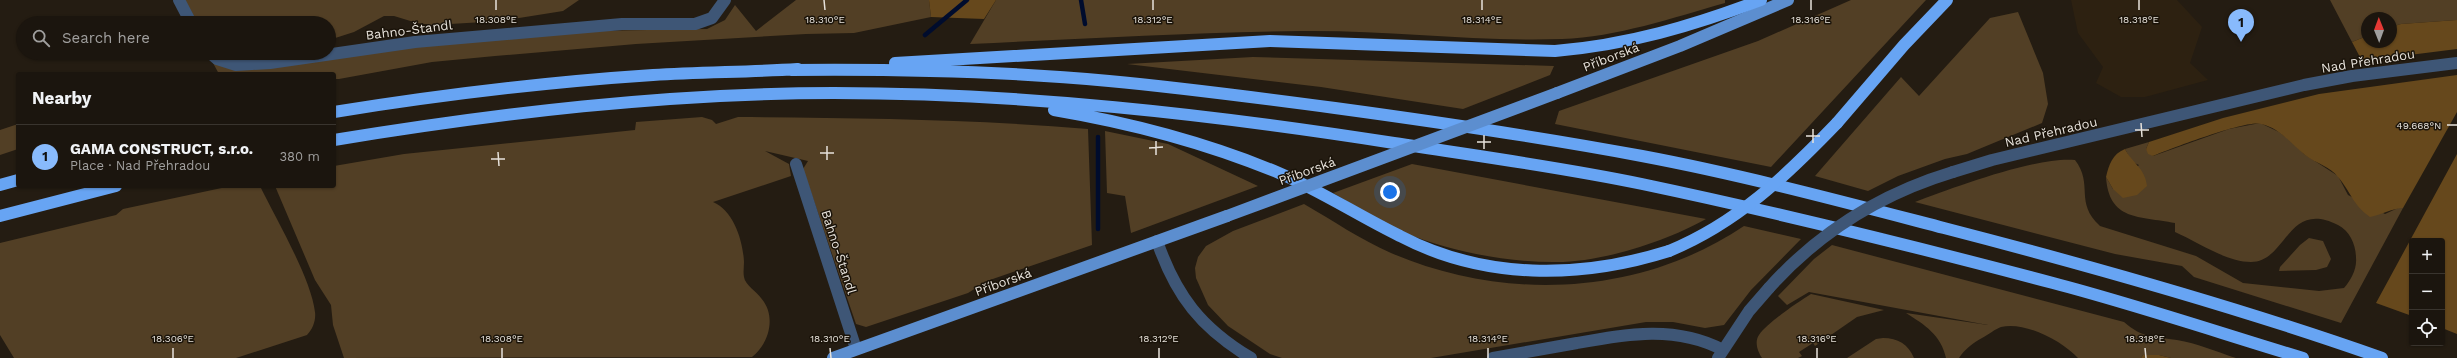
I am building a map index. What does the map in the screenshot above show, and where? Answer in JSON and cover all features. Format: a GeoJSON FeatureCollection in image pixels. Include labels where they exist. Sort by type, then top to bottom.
{"type":"FeatureCollection","features":[{"type":"Feature","properties":{"kind":"highway"},"geometry":{"type":"LineString","coordinates":[[336,112],[424,97],[562,82],[655,75],[791,70],[1270,41],[1554,51],[1588,48],[1659,35],[1708,21],[1761,0]]}},
{"type":"Feature","properties":{"kind":"highway"},"geometry":{"type":"LineString","coordinates":[[936,95],[1074,113],[1140,128],[1215,149],[1316,189],[1400,237],[1426,248],[1479,264],[1534,271],[1589,270],[1636,261],[1669,251],[1707,234],[1742,212],[1782,179],[1836,123],[1904,45],[1947,0]]}},
{"type":"Feature","properties":{"kind":"highway"},"geometry":{"type":"LineString","coordinates":[[791,70],[868,69],[984,73],[1105,81],[1361,112],[1628,154],[1799,190],[2055,257],[2311,333],[2382,358]]}},
{"type":"Feature","properties":{"kind":"highway"},"geometry":{"type":"LineString","coordinates":[[336,140],[426,125],[604,104],[732,95],[835,93],[936,95],[1103,106],[1234,120],[1640,183],[2056,284],[2303,358]]}},
{"type":"Feature","properties":{"kind":"highway"},"geometry":{"type":"LineString","coordinates":[[0,185],[16,181]]}},
{"type":"Feature","properties":{"kind":"highway"},"geometry":{"type":"LineString","coordinates":[[0,216],[108,188]]}},
{"type":"Feature","properties":{"kind":"main road","name":"Příborská"},"geometry":{"type":"LineString","coordinates":[[833,358],[1227,216],[1557,93],[1680,46],[1788,0]]}},
{"type":"Feature","properties":{"kind":"street"},"geometry":{"type":"LineString","coordinates":[[179,0],[187,16]]}},
{"type":"Feature","properties":{"kind":"street","name":"Bahno-Štandl"},"geometry":{"type":"LineString","coordinates":[[336,53],[415,42],[622,24],[695,24],[712,18],[726,0]]}},
{"type":"Feature","properties":{"kind":"street","name":"Bahno-Štandl"},"geometry":{"type":"LineString","coordinates":[[220,60],[236,65],[291,60]]}},
{"type":"Feature","properties":{"kind":"street","name":"Nad Přehradou"},"geometry":{"type":"LineString","coordinates":[[1720,354],[1749,311],[1806,250],[1850,217],[1903,190],[1992,160],[2304,86],[2366,74],[2457,63]]}},
{"type":"Feature","properties":{"kind":"street","name":"Bahno-Štandl"},"geometry":{"type":"LineString","coordinates":[[796,164],[856,349]]}},
{"type":"Feature","properties":{"kind":"street"},"geometry":{"type":"LineString","coordinates":[[1157,241],[1177,288],[1200,318],[1224,342],[1251,358]]}},
{"type":"Feature","properties":{"kind":"street"},"geometry":{"type":"LineString","coordinates":[[1493,358],[1641,333],[1680,335],[1709,342],[1720,354]]}},
{"type":"Feature","properties":{"kind":"shaded area"},"geometry":{"type":"Polygon","coordinates":[[[185,0],[579,0],[563,11],[501,21],[433,25],[417,23],[394,16],[384,16],[354,32],[336,38],[336,16],[193,16],[185,0]]]}},
{"type":"Feature","properties":{"kind":"shaded area"},"geometry":{"type":"Polygon","coordinates":[[[796,0],[929,0],[931,17],[854,33],[806,34],[636,44],[495,56],[432,62],[339,79],[336,79],[336,72],[218,72],[213,63],[248,60],[336,60],[336,53],[588,31],[707,29],[725,20],[735,5],[756,31],[796,0]]]}},
{"type":"Feature","properties":{"kind":"shaded area"},"geometry":{"type":"Polygon","coordinates":[[[929,0],[996,0],[984,19],[931,17],[929,0]]]}},
{"type":"Feature","properties":{"kind":"shaded area"},"geometry":{"type":"Polygon","coordinates":[[[996,0],[1725,0],[1725,3],[1624,31],[1603,35],[1562,39],[1464,38],[1367,32],[1302,31],[1178,34],[970,44],[996,0]]]}},
{"type":"Feature","properties":{"kind":"shaded area"},"geometry":{"type":"Polygon","coordinates":[[[1851,0],[1926,0],[1771,167],[1555,124],[1559,111],[1758,41],[1851,0]]]}},
{"type":"Feature","properties":{"kind":"shaded area"},"geometry":{"type":"Polygon","coordinates":[[[2071,0],[2177,0],[2202,27],[2190,63],[2208,80],[2145,97],[2121,97],[2096,83],[2103,67],[2078,33],[2071,0]]]}},
{"type":"Feature","properties":{"kind":"shaded area"},"geometry":{"type":"Polygon","coordinates":[[[2330,0],[2457,0],[2457,20],[2397,25],[2397,12],[2361,12],[2361,38],[2352,42],[2330,0]]]}},
{"type":"Feature","properties":{"kind":"shaded area"},"geometry":{"type":"Polygon","coordinates":[[[2018,12],[2043,73],[2048,104],[2042,123],[1967,154],[1945,159],[1898,176],[1868,191],[1815,176],[1901,77],[1919,96],[1990,18],[2018,12]]]}},
{"type":"Feature","properties":{"kind":"shaded area"},"geometry":{"type":"Polygon","coordinates":[[[2457,20],[2457,49],[2362,61],[2352,42],[2361,38],[2361,48],[2397,48],[2397,25],[2457,20]]]}},
{"type":"Feature","properties":{"kind":"shaded area"},"geometry":{"type":"Polygon","coordinates":[[[1253,57],[1554,66],[1550,75],[1463,109],[1321,87],[1127,64],[1253,57]]]}},
{"type":"Feature","properties":{"kind":"shaded area"},"geometry":{"type":"Polygon","coordinates":[[[2457,75],[2457,112],[2403,208],[2370,217],[2355,203],[2342,182],[2331,170],[2309,158],[2280,133],[2268,126],[2253,124],[2240,126],[2153,156],[2148,154],[2146,149],[2149,142],[2223,118],[2319,94],[2457,75]]]}},
{"type":"Feature","properties":{"kind":"shaded area"},"geometry":{"type":"Polygon","coordinates":[[[702,117],[712,120],[716,124],[738,117],[826,118],[957,121],[1088,129],[1092,245],[987,281],[968,293],[866,327],[856,324],[803,169],[808,161],[765,151],[789,164],[791,176],[713,202],[727,212],[732,219],[742,245],[745,280],[761,298],[769,313],[770,321],[767,337],[763,345],[752,357],[344,358],[333,325],[331,305],[315,280],[276,188],[336,188],[336,166],[404,154],[635,130],[636,122],[702,117]]]}},
{"type":"Feature","properties":{"kind":"shaded area"},"geometry":{"type":"Polygon","coordinates":[[[2260,123],[2279,132],[2293,142],[2304,154],[2338,176],[2348,195],[2385,214],[2398,208],[2403,208],[2341,323],[2194,277],[2182,266],[2115,254],[1915,202],[1995,174],[2040,163],[2059,160],[2075,160],[2083,177],[2088,209],[2092,217],[2100,226],[2196,256],[2243,283],[2319,291],[2344,288],[2351,278],[2354,270],[2356,253],[2352,239],[2346,231],[2338,225],[2321,219],[2308,220],[2298,225],[2273,253],[2263,259],[2251,262],[2232,259],[2212,251],[2175,232],[2175,223],[2128,214],[2113,202],[2108,191],[2106,177],[2113,189],[2139,165],[2132,162],[2125,149],[2149,142],[2146,149],[2153,156],[2229,129],[2260,123]]]}},
{"type":"Feature","properties":{"kind":"shaded area"},"geometry":{"type":"Polygon","coordinates":[[[16,125],[16,150],[0,155],[0,130],[16,125]]]}},
{"type":"Feature","properties":{"kind":"shaded area"},"geometry":{"type":"Polygon","coordinates":[[[1105,131],[1168,144],[1258,186],[1131,233],[1125,196],[1107,193],[1105,131]]]}},
{"type":"Feature","properties":{"kind":"shaded area"},"geometry":{"type":"Polygon","coordinates":[[[2125,149],[2144,175],[2147,186],[2137,195],[2123,198],[2113,189],[2106,177],[2114,157],[2125,149]]]}},
{"type":"Feature","properties":{"kind":"shaded area"},"geometry":{"type":"Polygon","coordinates":[[[2457,154],[2457,334],[2445,329],[2445,238],[2411,238],[2457,154]]]}},
{"type":"Feature","properties":{"kind":"shaded area"},"geometry":{"type":"Polygon","coordinates":[[[1412,164],[1706,219],[1671,236],[1632,250],[1611,255],[1591,259],[1553,262],[1515,260],[1496,258],[1459,250],[1405,233],[1368,214],[1333,193],[1412,164]]]}},
{"type":"Feature","properties":{"kind":"shaded area"},"geometry":{"type":"Polygon","coordinates":[[[222,188],[261,188],[300,266],[312,298],[315,318],[314,324],[309,333],[307,335],[236,358],[14,358],[0,335],[0,243],[116,215],[123,209],[222,188]]]}},
{"type":"Feature","properties":{"kind":"shaded area"},"geometry":{"type":"Polygon","coordinates":[[[1304,204],[1380,248],[1435,269],[1480,279],[1525,284],[1571,284],[1617,278],[1661,267],[1704,249],[1744,226],[1801,239],[1751,290],[1724,325],[1705,328],[1673,322],[1646,322],[1431,358],[1282,358],[1270,354],[1228,326],[1208,305],[1196,278],[1195,268],[1198,257],[1206,246],[1233,231],[1304,204]]]}},
{"type":"Feature","properties":{"kind":"shaded area"},"geometry":{"type":"Polygon","coordinates":[[[2309,238],[2323,241],[2331,259],[2327,267],[2316,270],[2279,271],[2280,267],[2300,245],[2309,238]]]}},
{"type":"Feature","properties":{"kind":"shaded area"},"geometry":{"type":"Polygon","coordinates":[[[2409,242],[2409,315],[2376,303],[2409,242]]]}},
{"type":"Feature","properties":{"kind":"shaded area"},"geometry":{"type":"Polygon","coordinates":[[[1832,245],[2124,322],[2137,331],[2149,336],[2192,343],[2236,358],[2171,358],[2159,355],[2143,355],[2141,358],[2078,358],[2063,345],[2053,339],[2032,330],[2011,326],[2001,327],[1979,340],[1966,349],[1959,358],[1946,358],[1944,350],[1931,331],[1906,313],[1988,325],[1809,292],[1787,305],[1778,296],[1814,259],[1832,245]]]}},
{"type":"Feature","properties":{"kind":"shaded area"},"geometry":{"type":"Polygon","coordinates":[[[1811,294],[1884,310],[1857,317],[1815,346],[1813,343],[1799,352],[1802,356],[1798,358],[1762,358],[1757,344],[1759,335],[1791,307],[1811,294]]]}},
{"type":"Feature","properties":{"kind":"shaded area"},"geometry":{"type":"Polygon","coordinates":[[[1876,339],[1893,339],[1902,343],[1909,349],[1914,358],[1847,358],[1876,339]]]}},
{"type":"Feature","properties":{"kind":"shaded area"},"geometry":{"type":"Polygon","coordinates":[[[2143,355],[2159,355],[2171,358],[2141,358],[2143,355]]]}},
{"type":"Feature","properties":{"kind":"waterway"},"geometry":{"type":"LineString","coordinates":[[925,35],[967,0]]}},
{"type":"Feature","properties":{"kind":"waterway"},"geometry":{"type":"LineString","coordinates":[[1081,0],[1085,24]]}},
{"type":"Feature","properties":{"kind":"waterway"},"geometry":{"type":"LineString","coordinates":[[1098,137],[1098,229]]}},
{"type":"Feature","properties":{"kind":"place","name":"GAMA CONSTRUCT, s.r.o."},"geometry":{"type":"Point","coordinates":[2241,42]}}]}
